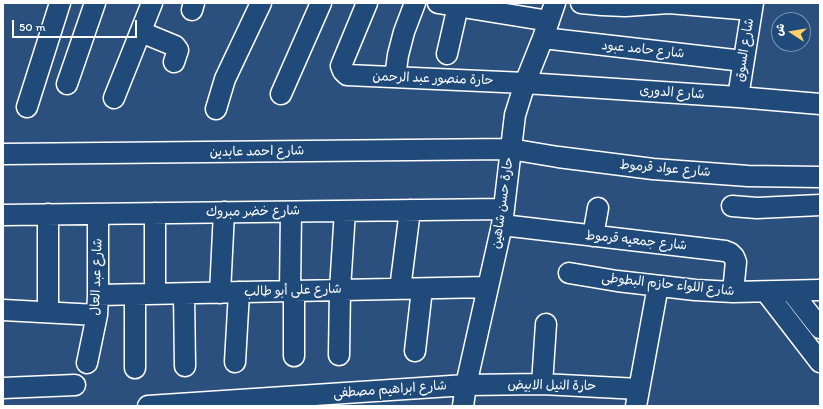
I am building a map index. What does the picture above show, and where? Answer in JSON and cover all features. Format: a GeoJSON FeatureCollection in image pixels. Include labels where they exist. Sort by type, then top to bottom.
{"type":"FeatureCollection","features":[{"type":"Feature","properties":{"kind":"street"},"geometry":{"type":"LineString","coordinates":[[27,107],[60,3]]}},
{"type":"Feature","properties":{"kind":"street"},"geometry":{"type":"LineString","coordinates":[[67,84],[95,3]]}},
{"type":"Feature","properties":{"kind":"street"},"geometry":{"type":"LineString","coordinates":[[114,98],[152,3]]}},
{"type":"Feature","properties":{"kind":"street"},"geometry":{"type":"LineString","coordinates":[[216,109],[226,80],[261,3]]}},
{"type":"Feature","properties":{"kind":"street"},"geometry":{"type":"LineString","coordinates":[[281,94],[321,3]]}},
{"type":"Feature","properties":{"kind":"street","name":"حارة منصور عبد الرحمن"},"geometry":{"type":"LineString","coordinates":[[367,3],[341,66],[346,74],[352,76],[525,83]]}},
{"type":"Feature","properties":{"kind":"street"},"geometry":{"type":"LineString","coordinates":[[395,77],[398,54],[404,32],[415,3]]}},
{"type":"Feature","properties":{"kind":"street","name":"شارع حامد عبود"},"geometry":{"type":"LineString","coordinates":[[438,3],[549,21],[743,61]]}},
{"type":"Feature","properties":{"kind":"street"},"geometry":{"type":"LineString","coordinates":[[581,3],[617,6],[669,3],[753,6]]}},
{"type":"Feature","properties":{"kind":"street"},"geometry":{"type":"LineString","coordinates":[[447,54],[458,6]]}},
{"type":"Feature","properties":{"kind":"street","name":"شارع السوق"},"geometry":{"type":"LineString","coordinates":[[738,97],[753,6]]}},
{"type":"Feature","properties":{"kind":"street","name":"حارة حسن شاهين"},"geometry":{"type":"LineString","coordinates":[[463,406],[466,385],[503,217],[515,115],[525,83],[549,21]]}},
{"type":"Feature","properties":{"kind":"street"},"geometry":{"type":"LineString","coordinates":[[140,32],[175,46],[178,50],[174,62]]}},
{"type":"Feature","properties":{"kind":"street","name":"شارع الدورى"},"geometry":{"type":"LineString","coordinates":[[525,83],[820,104]]}},
{"type":"Feature","properties":{"kind":"street","name":"شارع احمد عابدين"},"geometry":{"type":"LineString","coordinates":[[3,154],[510,149]]}},
{"type":"Feature","properties":{"kind":"street","name":"شارع عواد قرموط"},"geometry":{"type":"LineString","coordinates":[[510,149],[653,169],[748,176],[820,177]]}},
{"type":"Feature","properties":{"kind":"street"},"geometry":{"type":"LineString","coordinates":[[732,206],[757,208],[820,205]]}},
{"type":"Feature","properties":{"kind":"street"},"geometry":{"type":"LineString","coordinates":[[594,236],[598,208]]}},
{"type":"Feature","properties":{"kind":"street"},"geometry":{"type":"LineString","coordinates":[[400,289],[410,210]]}},
{"type":"Feature","properties":{"kind":"street","name":"شارع خضر مبروك"},"geometry":{"type":"LineString","coordinates":[[3,215],[410,210],[503,217]]}},
{"type":"Feature","properties":{"kind":"street"},"geometry":{"type":"LineString","coordinates":[[339,355],[340,289],[344,211]]}},
{"type":"Feature","properties":{"kind":"street"},"geometry":{"type":"LineString","coordinates":[[224,212],[235,362]]}},
{"type":"Feature","properties":{"kind":"street"},"geometry":{"type":"LineString","coordinates":[[291,212],[294,356]]}},
{"type":"Feature","properties":{"kind":"street"},"geometry":{"type":"LineString","coordinates":[[155,213],[155,294]]}},
{"type":"Feature","properties":{"kind":"street"},"geometry":{"type":"LineString","coordinates":[[48,214],[48,312]]}},
{"type":"Feature","properties":{"kind":"street","name":"شارع عبد العال"},"geometry":{"type":"LineString","coordinates":[[87,363],[97,315],[98,214]]}},
{"type":"Feature","properties":{"kind":"street","name":"شارع جمعيه قرموط"},"geometry":{"type":"LineString","coordinates":[[503,217],[594,236],[725,251],[730,253],[736,262],[733,292]]}},
{"type":"Feature","properties":{"kind":"street","name":"شارع اللواء حازم البطوطى"},"geometry":{"type":"LineString","coordinates":[[569,273],[658,286],[733,292],[791,292],[820,290]]}},
{"type":"Feature","properties":{"kind":"street"},"geometry":{"type":"LineString","coordinates":[[637,398],[658,286]]}},
{"type":"Feature","properties":{"kind":"street","name":"شارع على أبو طالب"},"geometry":{"type":"LineString","coordinates":[[98,295],[488,287]]}},
{"type":"Feature","properties":{"kind":"street"},"geometry":{"type":"LineString","coordinates":[[415,351],[422,289]]}},
{"type":"Feature","properties":{"kind":"street"},"geometry":{"type":"LineString","coordinates":[[766,292],[820,362]]}},
{"type":"Feature","properties":{"kind":"street"},"geometry":{"type":"LineString","coordinates":[[791,292],[820,328]]}},
{"type":"Feature","properties":{"kind":"street"},"geometry":{"type":"LineString","coordinates":[[184,294],[184,366]]}},
{"type":"Feature","properties":{"kind":"street"},"geometry":{"type":"LineString","coordinates":[[135,295],[136,368]]}},
{"type":"Feature","properties":{"kind":"street"},"geometry":{"type":"LineString","coordinates":[[3,310],[97,315]]}},
{"type":"Feature","properties":{"kind":"street"},"geometry":{"type":"LineString","coordinates":[[542,384],[546,324]]}},
{"type":"Feature","properties":{"kind":"street","name":"حارة النيل الابيض"},"geometry":{"type":"LineString","coordinates":[[466,385],[542,384],[637,398]]}},
{"type":"Feature","properties":{"kind":"street"},"geometry":{"type":"LineString","coordinates":[[3,388],[75,385]]}},
{"type":"Feature","properties":{"kind":"street","name":"شارع ابراهيم مصطفى"},"geometry":{"type":"LineString","coordinates":[[148,406],[466,385]]}}]}
